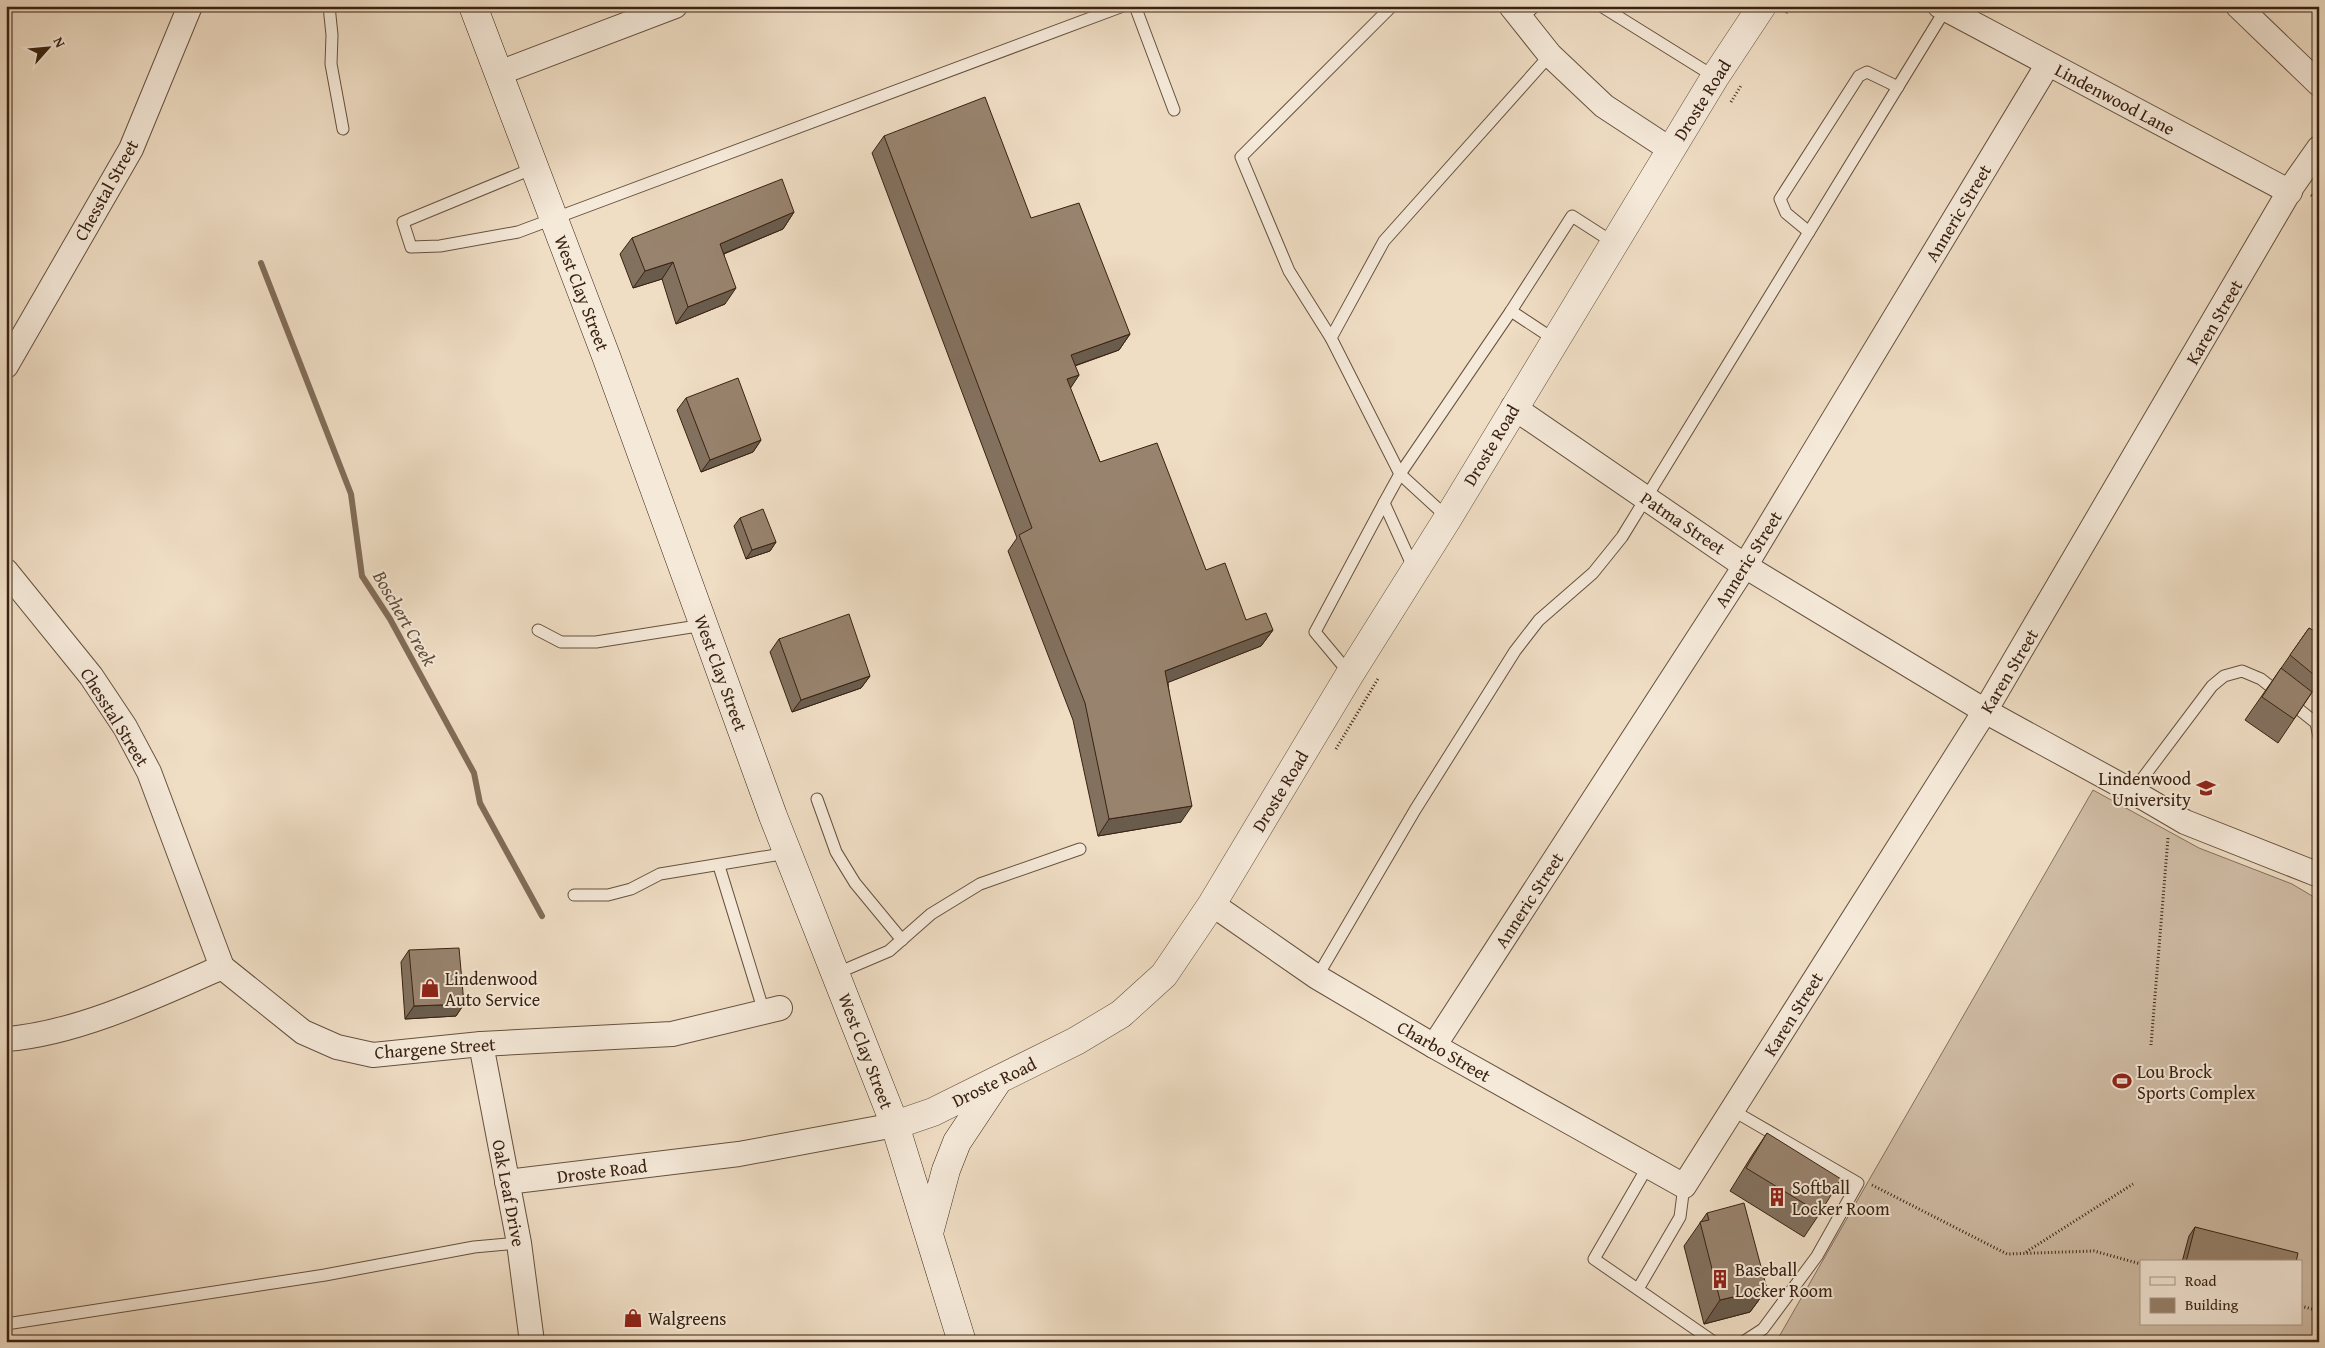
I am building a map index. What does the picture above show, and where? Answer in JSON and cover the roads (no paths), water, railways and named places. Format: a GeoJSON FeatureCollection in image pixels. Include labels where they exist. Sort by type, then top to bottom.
{"type":"FeatureCollection","features":[{"type":"Feature","properties":{"kind":"main road","name":"West Clay Street"},"geometry":{"type":"LineString","coordinates":[[472,6],[554,219],[788,853],[895,1125],[962,1342]]}},
{"type":"Feature","properties":{"kind":"main road","name":"Droste Road"},"geometry":{"type":"LineString","coordinates":[[895,1125],[933,1112],[1050,1056],[1121,1014],[1164,975],[1212,904],[1350,674],[1448,518],[1513,407],[1556,340],[1715,77],[1762,6]]}},
{"type":"Feature","properties":{"kind":"main road"},"geometry":{"type":"LineString","coordinates":[[929,1233],[946,1170],[957,1142],[997,1082]]}},
{"type":"Feature","properties":{"kind":"street","name":"Chesstal Street"},"geometry":{"type":"LineString","coordinates":[[6,366],[131,149],[190,6]]}},
{"type":"Feature","properties":{"kind":"street"},"geometry":{"type":"LineString","coordinates":[[499,73],[675,6]]}},
{"type":"Feature","properties":{"kind":"street"},"geometry":{"type":"LineString","coordinates":[[2238,6],[2319,84]]}},
{"type":"Feature","properties":{"kind":"street","name":"Lindenwood Lane"},"geometry":{"type":"LineString","coordinates":[[1943,8],[2290,192]]}},
{"type":"Feature","properties":{"kind":"street"},"geometry":{"type":"LineString","coordinates":[[1522,10],[1550,55],[1604,106],[1671,150]]}},
{"type":"Feature","properties":{"kind":"street","name":"Anneric Street"},"geometry":{"type":"LineString","coordinates":[[1434,1046],[1746,566],[2048,64]]}},
{"type":"Feature","properties":{"kind":"street","name":"Karen Street"},"geometry":{"type":"LineString","coordinates":[[1684,1186],[1986,711],[2290,192],[2319,148]]}},
{"type":"Feature","properties":{"kind":"street","name":"Patma Street"},"geometry":{"type":"LineString","coordinates":[[1513,407],[1746,566],[1986,711],[2185,822],[2319,876]]}},
{"type":"Feature","properties":{"kind":"street","name":"Chesstal Street"},"geometry":{"type":"LineString","coordinates":[[6,570],[91,676],[133,742],[149,772],[222,967]]}},
{"type":"Feature","properties":{"kind":"street","name":"Charbo Street"},"geometry":{"type":"LineString","coordinates":[[1212,904],[1317,977],[1434,1046],[1684,1186]]}},
{"type":"Feature","properties":{"kind":"street"},"geometry":{"type":"LineString","coordinates":[[6,1039],[30,1038],[112,1013],[222,967]]}},
{"type":"Feature","properties":{"kind":"street","name":"Chargene Street"},"geometry":{"type":"LineString","coordinates":[[222,967],[303,1032],[337,1047],[374,1055],[481,1044],[672,1034],[772,1010]]}},
{"type":"Feature","properties":{"kind":"street","name":"Oak Leaf Drive"},"geometry":{"type":"LineString","coordinates":[[481,1044],[519,1243],[532,1342]]}},
{"type":"Feature","properties":{"kind":"street","name":"Droste Road"},"geometry":{"type":"LineString","coordinates":[[506,1182],[739,1154],[895,1125]]}},
{"type":"Feature","properties":{"kind":"lane"},"geometry":{"type":"LineString","coordinates":[[328,6],[332,35],[331,64],[343,129]]}},
{"type":"Feature","properties":{"kind":"lane"},"geometry":{"type":"LineString","coordinates":[[534,168],[403,222],[411,247],[440,246],[511,234],[1123,6]]}},
{"type":"Feature","properties":{"kind":"lane"},"geometry":{"type":"LineString","coordinates":[[1135,6],[1174,110]]}},
{"type":"Feature","properties":{"kind":"lane"},"geometry":{"type":"LineString","coordinates":[[1392,6],[1241,157],[1289,271],[1331,338],[1400,474],[1448,518]]}},
{"type":"Feature","properties":{"kind":"lane"},"geometry":{"type":"LineString","coordinates":[[1601,6],[1715,77]]}},
{"type":"Feature","properties":{"kind":"lane"},"geometry":{"type":"LineString","coordinates":[[1317,977],[1410,818],[1515,651],[1540,620],[1593,573],[1622,537],[1898,86],[1943,8]]}},
{"type":"Feature","properties":{"kind":"lane"},"geometry":{"type":"LineString","coordinates":[[1331,338],[1384,241],[1550,55]]}},
{"type":"Feature","properties":{"kind":"lane"},"geometry":{"type":"LineString","coordinates":[[1809,232],[1786,213],[1780,199],[1859,76],[1867,72],[1898,86]]}},
{"type":"Feature","properties":{"kind":"lane"},"geometry":{"type":"LineString","coordinates":[[1350,674],[1315,632],[1400,474],[1511,311],[1572,216],[1614,243]]}},
{"type":"Feature","properties":{"kind":"lane"},"geometry":{"type":"LineString","coordinates":[[1511,311],[1556,340]]}},
{"type":"Feature","properties":{"kind":"lane"},"geometry":{"type":"LineString","coordinates":[[1384,503],[1415,570]]}},
{"type":"Feature","properties":{"kind":"lane"},"geometry":{"type":"LineString","coordinates":[[538,630],[561,642],[596,642],[704,625]]}},
{"type":"Feature","properties":{"kind":"lane"},"geometry":{"type":"LineString","coordinates":[[2133,792],[2212,686],[2224,676],[2242,671],[2261,679],[2316,723],[2319,737]]}},
{"type":"Feature","properties":{"kind":"lane"},"geometry":{"type":"LineString","coordinates":[[817,799],[836,852],[855,883],[902,940]]}},
{"type":"Feature","properties":{"kind":"lane"},"geometry":{"type":"LineString","coordinates":[[835,974],[889,951],[931,914],[980,884],[1080,849]]}},
{"type":"Feature","properties":{"kind":"lane"},"geometry":{"type":"LineString","coordinates":[[574,894],[608,895],[631,890],[660,874],[719,866],[788,853]]}},
{"type":"Feature","properties":{"kind":"lane"},"geometry":{"type":"LineString","coordinates":[[719,866],[772,1010]]}},
{"type":"Feature","properties":{"kind":"lane"},"geometry":{"type":"LineString","coordinates":[[1732,1110],[1858,1183],[1817,1256],[1763,1329],[1743,1342]]}},
{"type":"Feature","properties":{"kind":"lane"},"geometry":{"type":"LineString","coordinates":[[1648,1166],[1594,1259],[1714,1342]]}},
{"type":"Feature","properties":{"kind":"lane"},"geometry":{"type":"LineString","coordinates":[[1638,1289],[1680,1217],[1684,1186]]}},
{"type":"Feature","properties":{"kind":"lane"},"geometry":{"type":"LineString","coordinates":[[6,1324],[325,1275],[474,1247],[519,1243]]}},
{"type":"Feature","properties":{"kind":"waterway","name":"Boschert Creek"},"geometry":{"type":"LineString","coordinates":[[261,263],[351,494],[362,576],[390,619],[474,773],[480,803],[542,916]]}},
{"type":"Feature","properties":{"kind":"place","name":"Lindenwood University"},"geometry":{"type":"Point","coordinates":[2206,788]}},
{"type":"Feature","properties":{"kind":"place","name":"Lindenwood Auto Service"},"geometry":{"type":"Point","coordinates":[430,988]}},
{"type":"Feature","properties":{"kind":"place","name":"Lou Brock Sports Complex"},"geometry":{"type":"Point","coordinates":[2122,1081]}},
{"type":"Feature","properties":{"kind":"place","name":"Softball Locker Room"},"geometry":{"type":"Point","coordinates":[1777,1197]}},
{"type":"Feature","properties":{"kind":"place","name":"Baseball Locker Room"},"geometry":{"type":"Point","coordinates":[1720,1279]}},
{"type":"Feature","properties":{"kind":"place","name":"Walgreens"},"geometry":{"type":"Point","coordinates":[633,1318]}}]}
